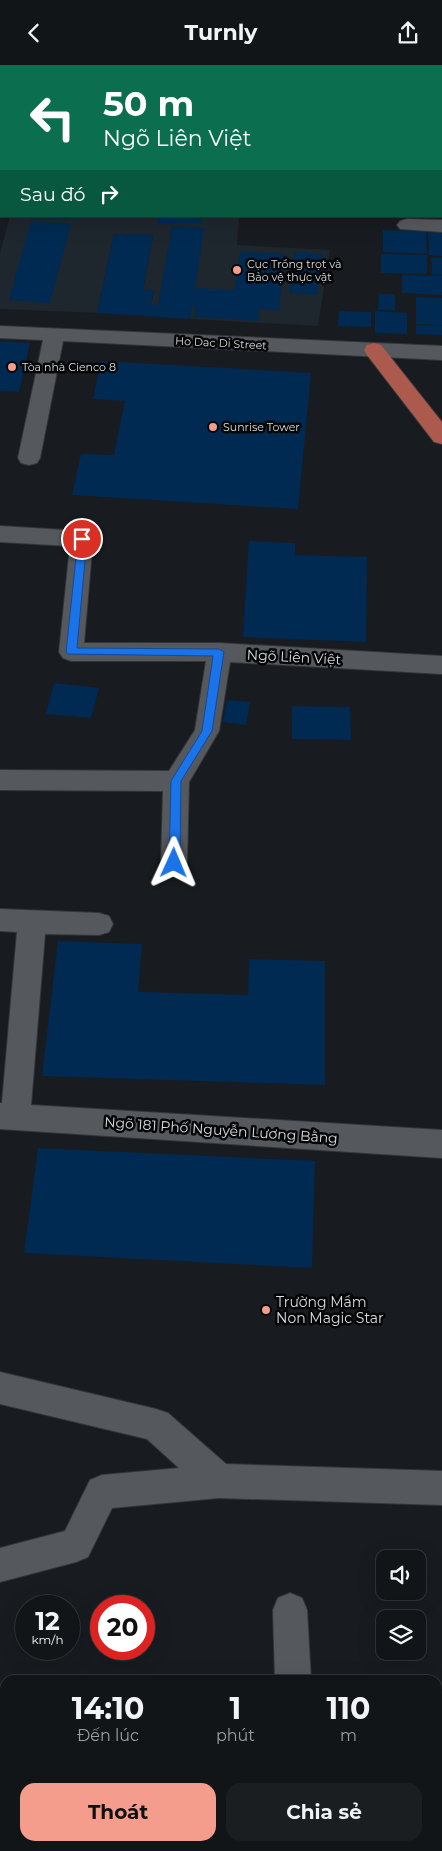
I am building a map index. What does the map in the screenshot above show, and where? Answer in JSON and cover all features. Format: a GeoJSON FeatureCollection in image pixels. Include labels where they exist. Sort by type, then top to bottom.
{"type":"FeatureCollection","features":[{"type":"Feature","properties":{"kind":"main road"},"geometry":{"type":"LineString","coordinates":[[374,350],[442,437]]}},
{"type":"Feature","properties":{"kind":"street"},"geometry":{"type":"LineString","coordinates":[[407,225],[442,226]]}},
{"type":"Feature","properties":{"kind":"street","name":"Ho Dac Di Street"},"geometry":{"type":"LineString","coordinates":[[0,331],[442,353]]}},
{"type":"Feature","properties":{"kind":"street"},"geometry":{"type":"LineString","coordinates":[[29,458],[54,335]]}},
{"type":"Feature","properties":{"kind":"street","name":"Ngõ Liên Việt"},"geometry":{"type":"LineString","coordinates":[[0,534],[82,539],[71,652],[219,652],[442,665]]}},
{"type":"Feature","properties":{"kind":"street"},"geometry":{"type":"LineString","coordinates":[[174,863],[176,781],[207,731],[219,652]]}},
{"type":"Feature","properties":{"kind":"street"},"geometry":{"type":"LineString","coordinates":[[0,780],[176,781]]}},
{"type":"Feature","properties":{"kind":"street"},"geometry":{"type":"LineString","coordinates":[[0,920],[99,925]]}},
{"type":"Feature","properties":{"kind":"street"},"geometry":{"type":"LineString","coordinates":[[7,1117],[32,921]]}},
{"type":"Feature","properties":{"kind":"street","name":"Ngõ 181 Phố Nguyễn Lương Bằng"},"geometry":{"type":"LineString","coordinates":[[7,1117],[442,1144]]}},
{"type":"Feature","properties":{"kind":"street"},"geometry":{"type":"LineString","coordinates":[[0,1388],[156,1425],[219,1481]]}},
{"type":"Feature","properties":{"kind":"street"},"geometry":{"type":"LineString","coordinates":[[0,1565],[76,1545],[102,1492],[219,1481],[442,1488]]}},
{"type":"Feature","properties":{"kind":"street"},"geometry":{"type":"LineString","coordinates":[[290,1610],[293,1675]]}},
{"type":"Feature","properties":{"kind":"shaded area"},"geometry":{"type":"Polygon","coordinates":[[[10,217],[239,217],[237,245],[330,250],[318,326],[190,319],[191,307],[151,305],[154,291],[143,290],[153,235],[114,234],[97,313],[0,309],[0,253],[10,217]]]}},
{"type":"Feature","properties":{"kind":"building"},"geometry":{"type":"Polygon","coordinates":[[[37,217],[70,217],[69,219],[37,217]]]}},
{"type":"Feature","properties":{"kind":"building"},"geometry":{"type":"Polygon","coordinates":[[[158,217],[201,217],[201,224],[157,223],[158,217]]]}},
{"type":"Feature","properties":{"kind":"building"},"geometry":{"type":"Polygon","coordinates":[[[31,221],[71,224],[50,303],[9,300],[31,221]]]}},
{"type":"Feature","properties":{"kind":"building"},"geometry":{"type":"Polygon","coordinates":[[[172,226],[204,228],[195,288],[235,290],[240,252],[285,254],[279,310],[259,309],[258,321],[194,317],[196,307],[192,307],[190,319],[97,313],[114,234],[153,235],[143,290],[154,290],[151,305],[158,305],[172,226]]]}},
{"type":"Feature","properties":{"kind":"building"},"geometry":{"type":"Polygon","coordinates":[[[383,230],[426,231],[427,254],[383,252],[383,230]]]}},
{"type":"Feature","properties":{"kind":"building"},"geometry":{"type":"Polygon","coordinates":[[[428,231],[442,232],[442,256],[429,255],[428,231]]]}},
{"type":"Feature","properties":{"kind":"building"},"geometry":{"type":"Polygon","coordinates":[[[295,252],[322,254],[317,295],[289,293],[295,252]]]}},
{"type":"Feature","properties":{"kind":"building"},"geometry":{"type":"Polygon","coordinates":[[[381,254],[427,255],[427,274],[381,273],[381,254]]]}},
{"type":"Feature","properties":{"kind":"building"},"geometry":{"type":"Polygon","coordinates":[[[431,258],[442,258],[442,275],[432,274],[431,258]]]}},
{"type":"Feature","properties":{"kind":"building"},"geometry":{"type":"Polygon","coordinates":[[[402,275],[442,276],[442,295],[402,293],[402,275]]]}},
{"type":"Feature","properties":{"kind":"building"},"geometry":{"type":"Polygon","coordinates":[[[379,294],[395,294],[395,310],[378,310],[379,294]]]}},
{"type":"Feature","properties":{"kind":"building"},"geometry":{"type":"Polygon","coordinates":[[[416,297],[442,298],[442,325],[416,324],[416,297]]]}},
{"type":"Feature","properties":{"kind":"building"},"geometry":{"type":"Polygon","coordinates":[[[339,311],[371,312],[371,327],[338,326],[339,311]]]}},
{"type":"Feature","properties":{"kind":"building"},"geometry":{"type":"Polygon","coordinates":[[[375,311],[407,313],[407,334],[375,333],[375,311]]]}},
{"type":"Feature","properties":{"kind":"building"},"geometry":{"type":"Polygon","coordinates":[[[416,325],[442,326],[442,335],[416,334],[416,325]]]}},
{"type":"Feature","properties":{"kind":"building","name":"Tòa nhà Cienco 8"},"geometry":{"type":"Polygon","coordinates":[[[0,341],[30,343],[19,392],[0,391],[0,341]]]}},
{"type":"Feature","properties":{"kind":"building","name":"Sunrise Tower"},"geometry":{"type":"Polygon","coordinates":[[[101,361],[311,373],[298,509],[72,495],[81,454],[114,455],[125,401],[93,399],[101,361]]]}},
{"type":"Feature","properties":{"kind":"building"},"geometry":{"type":"Polygon","coordinates":[[[249,541],[295,543],[295,555],[367,557],[366,642],[243,637],[249,541]]]}},
{"type":"Feature","properties":{"kind":"building"},"geometry":{"type":"Polygon","coordinates":[[[54,683],[99,688],[91,718],[46,714],[54,683]]]}},
{"type":"Feature","properties":{"kind":"building"},"geometry":{"type":"Polygon","coordinates":[[[227,700],[250,702],[246,725],[223,722],[227,700]]]}},
{"type":"Feature","properties":{"kind":"building"},"geometry":{"type":"Polygon","coordinates":[[[292,706],[350,707],[351,740],[292,739],[292,706]]]}},
{"type":"Feature","properties":{"kind":"building"},"geometry":{"type":"Polygon","coordinates":[[[58,941],[142,944],[138,992],[248,995],[249,959],[325,961],[325,1085],[42,1076],[58,941]]]}},
{"type":"Feature","properties":{"kind":"building"},"geometry":{"type":"Polygon","coordinates":[[[38,1148],[315,1161],[312,1268],[24,1253],[38,1148]]]}},
{"type":"Feature","properties":{"kind":"place","name":"Cục Trồng trọt và Bảo vệ thực vật"},"geometry":{"type":"Point","coordinates":[237,270]}},
{"type":"Feature","properties":{"kind":"place","name":"Tòa nhà Cienco 8"},"geometry":{"type":"Point","coordinates":[12,367]}},
{"type":"Feature","properties":{"kind":"place","name":"Sunrise Tower"},"geometry":{"type":"Point","coordinates":[213,427]}},
{"type":"Feature","properties":{"kind":"place","name":"Trường Mầm Non Magic Star"},"geometry":{"type":"Point","coordinates":[266,1310]}},
{"type":"Feature","properties":{"kind":"route"},"geometry":{"type":"LineString","coordinates":[[82,539],[71,652],[219,652],[207,731],[176,781],[174,863]]}}]}
